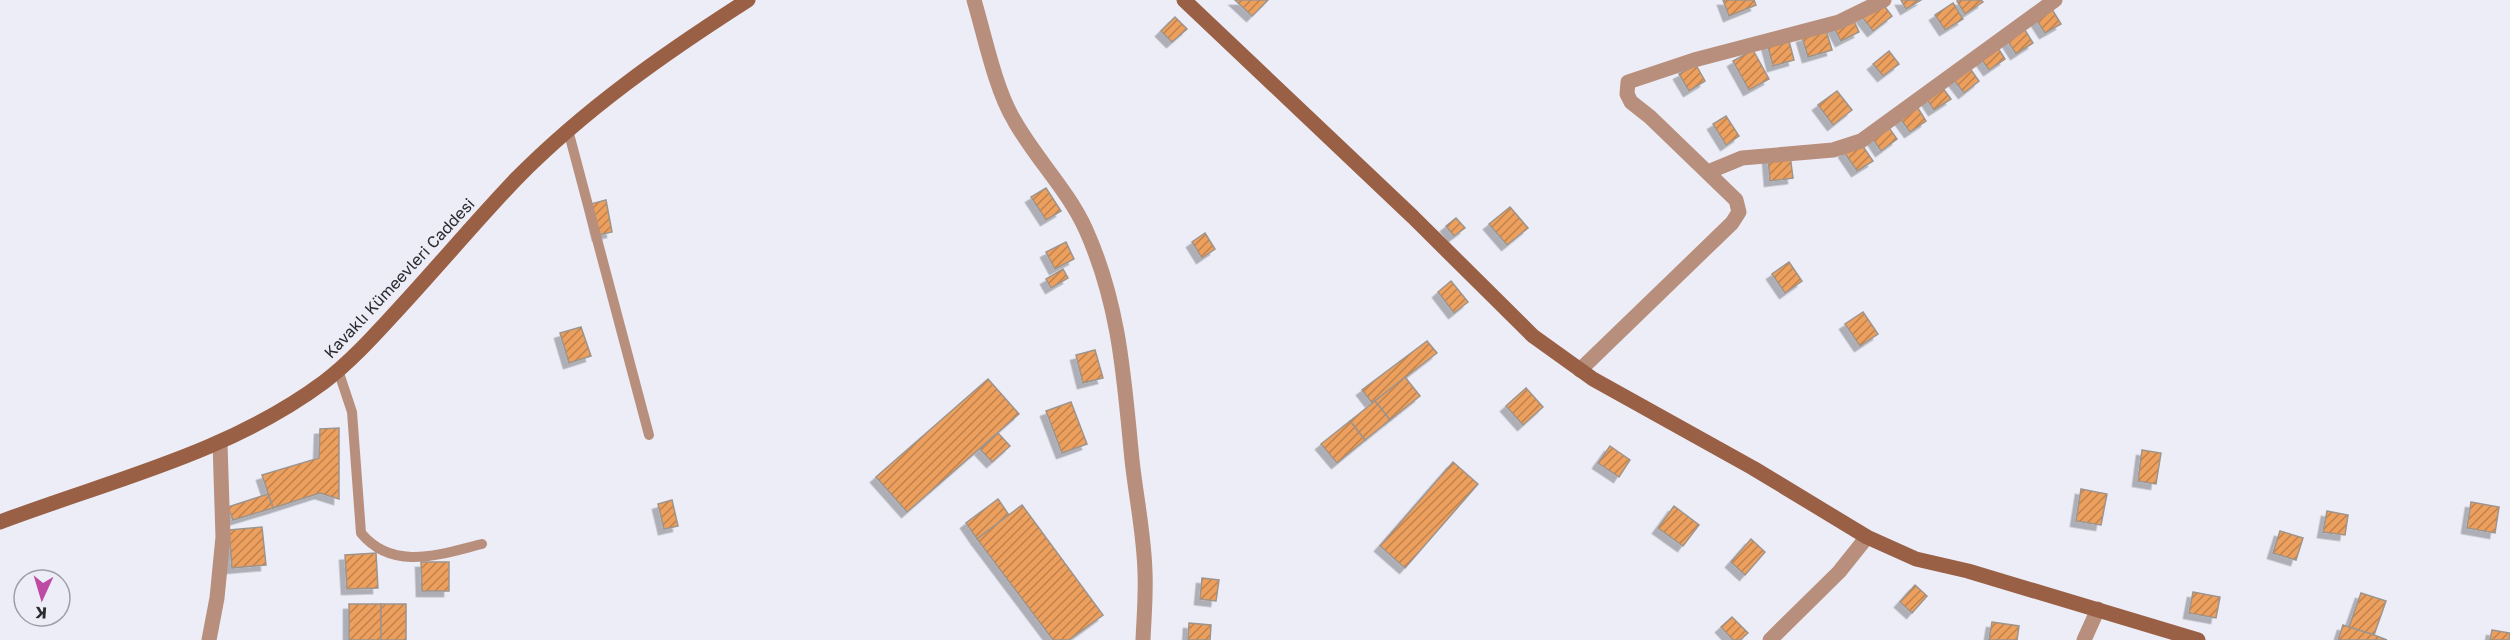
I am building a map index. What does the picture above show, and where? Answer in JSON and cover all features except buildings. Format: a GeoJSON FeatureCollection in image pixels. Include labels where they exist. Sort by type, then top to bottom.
{"type":"FeatureCollection","features":[{"type":"Feature","properties":{"kind":"street","name":"Kavaklı Kümeevleri Caddesi"},"geometry":{"type":"LineString","coordinates":[[0,522],[158,468],[220,443],[296,402],[338,370],[373,337],[516,180],[568,130],[636,75],[748,0]]}},
{"type":"Feature","properties":{"kind":"street"},"geometry":{"type":"LineString","coordinates":[[974,0],[994,68],[1012,118],[1041,163],[1071,202],[1085,228],[1109,292],[1122,351],[1132,463],[1141,527],[1145,572],[1143,640]]}},
{"type":"Feature","properties":{"kind":"street"},"geometry":{"type":"LineString","coordinates":[[1184,0],[1404,208],[1533,336],[1619,395],[1754,468],[1867,537],[1916,559],[2098,609],[2198,640]]}},
{"type":"Feature","properties":{"kind":"street"},"geometry":{"type":"LineString","coordinates":[[1580,370],[1737,218],[1739,207],[1736,200],[1708,172],[1631,102],[1627,94],[1628,82],[1694,60],[1839,22],[1884,0]]}},
{"type":"Feature","properties":{"kind":"street"},"geometry":{"type":"LineString","coordinates":[[1708,172],[1742,158],[1833,150],[1861,141],[2055,0]]}},
{"type":"Feature","properties":{"kind":"street"},"geometry":{"type":"LineString","coordinates":[[210,640],[223,537],[220,443]]}},
{"type":"Feature","properties":{"kind":"street"},"geometry":{"type":"LineString","coordinates":[[1770,640],[1839,572],[1867,537]]}},
{"type":"Feature","properties":{"kind":"street"},"geometry":{"type":"LineString","coordinates":[[2084,640],[2098,609]]}},
{"type":"Feature","properties":{"kind":"lane"},"geometry":{"type":"LineString","coordinates":[[568,130],[649,435]]}},
{"type":"Feature","properties":{"kind":"lane"},"geometry":{"type":"LineString","coordinates":[[338,370],[352,412],[361,533],[378,548],[409,558],[425,558],[482,544]]}}]}
